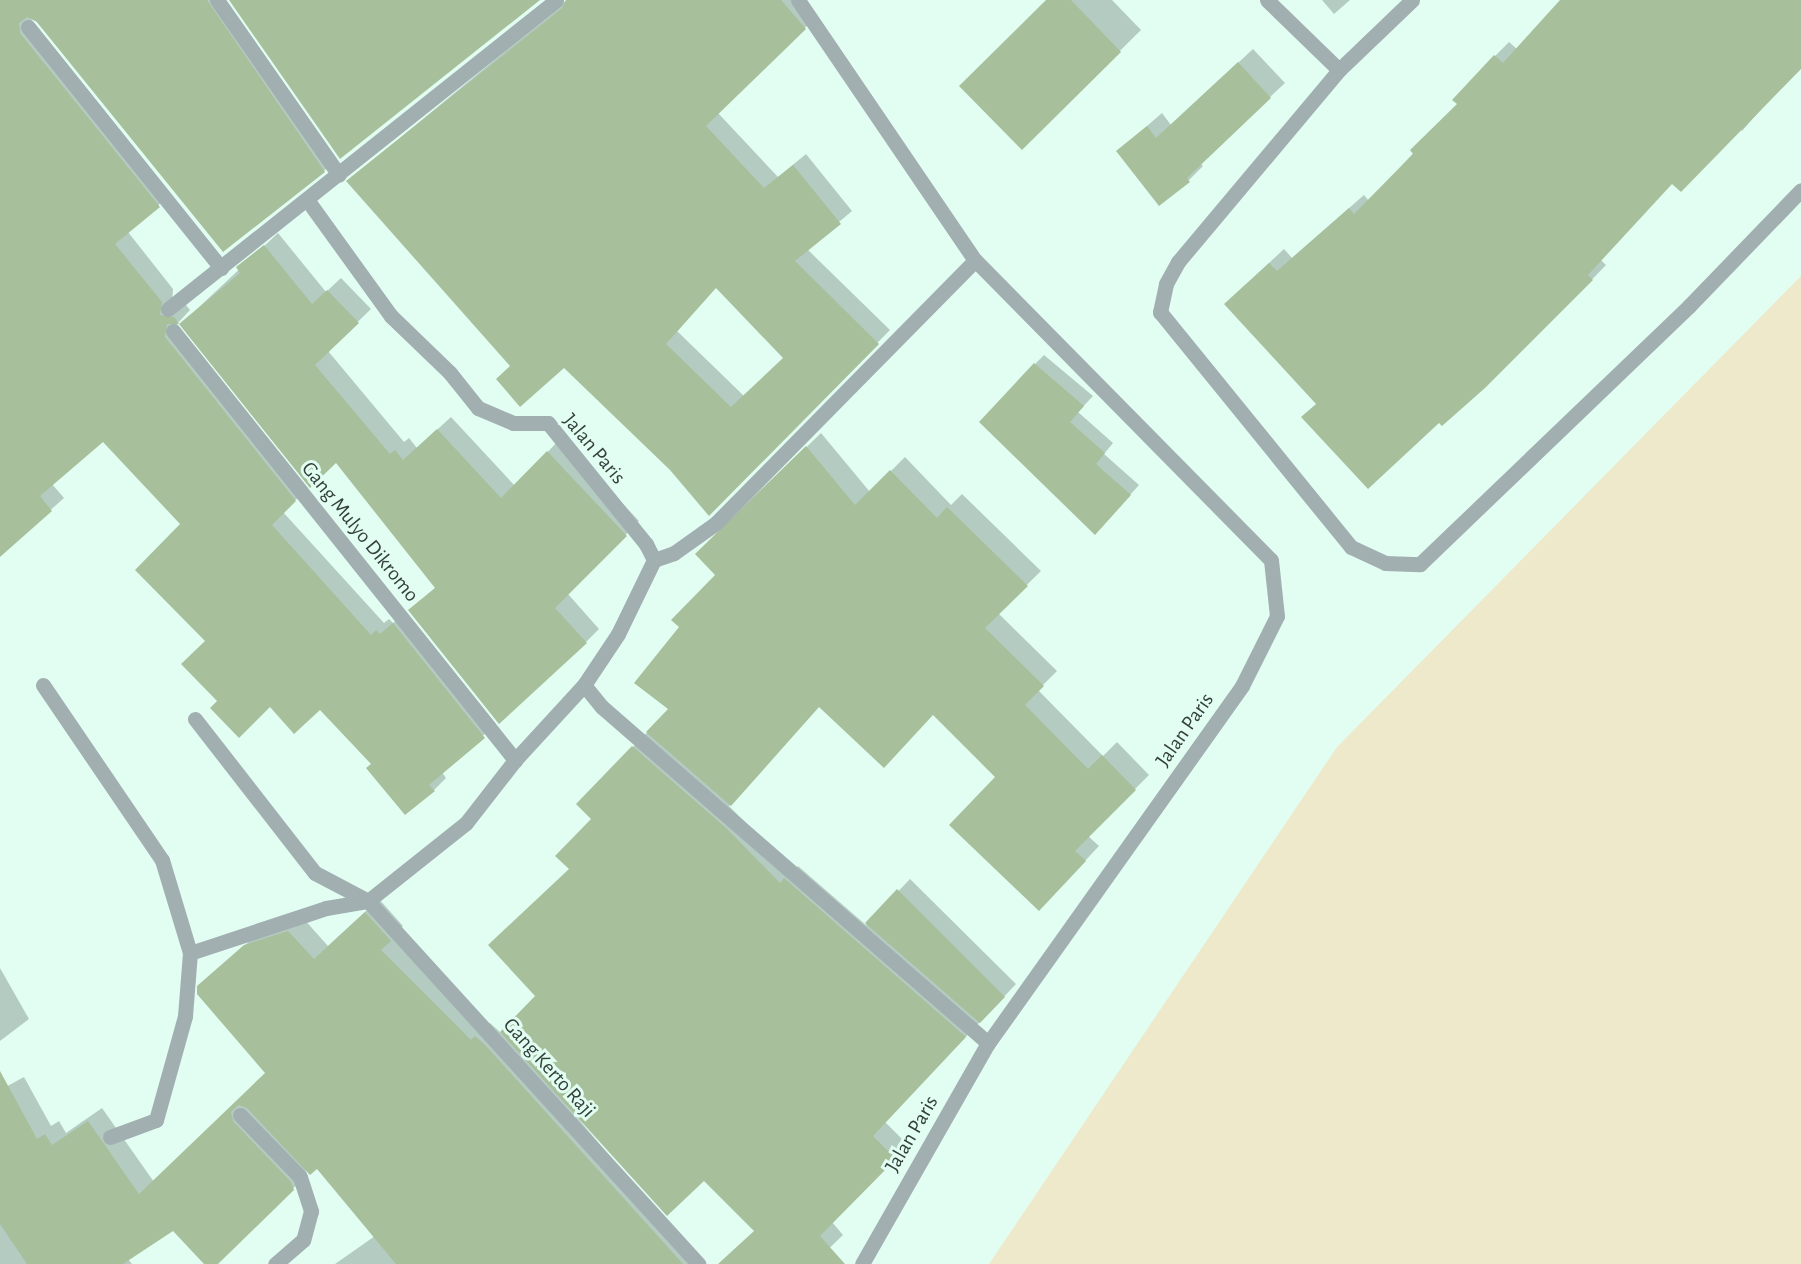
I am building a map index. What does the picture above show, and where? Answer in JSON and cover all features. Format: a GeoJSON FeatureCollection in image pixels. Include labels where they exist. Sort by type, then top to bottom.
{"type":"FeatureCollection","features":[{"type":"Feature","properties":{"kind":"street"},"geometry":{"type":"LineString","coordinates":[[217,0],[339,175]]}},
{"type":"Feature","properties":{"kind":"street"},"geometry":{"type":"LineString","coordinates":[[168,309],[308,201],[556,0]]}},
{"type":"Feature","properties":{"kind":"street","name":"Jalan Paris"},"geometry":{"type":"LineString","coordinates":[[798,0],[975,260],[1271,560],[1276,616],[1242,686],[988,1042],[862,1264]]}},
{"type":"Feature","properties":{"kind":"street"},"geometry":{"type":"LineString","coordinates":[[1267,0],[1339,70]]}},
{"type":"Feature","properties":{"kind":"street"},"geometry":{"type":"LineString","coordinates":[[1412,0],[1339,70],[1178,262],[1166,284],[1160,312],[1351,547],[1385,563],[1420,564],[1689,306],[1801,190]]}},
{"type":"Feature","properties":{"kind":"street"},"geometry":{"type":"LineString","coordinates":[[28,27],[220,268]]}},
{"type":"Feature","properties":{"kind":"street","name":"Jalan Paris"},"geometry":{"type":"LineString","coordinates":[[308,201],[390,316],[450,374],[478,408],[513,423],[548,423],[646,544],[654,560]]}},
{"type":"Feature","properties":{"kind":"street"},"geometry":{"type":"LineString","coordinates":[[190,953],[326,908],[368,901],[466,823],[515,760],[584,685],[618,634],[654,560],[674,553],[716,523],[975,260]]}},
{"type":"Feature","properties":{"kind":"street","name":"Gang Mulyo Dikromo"},"geometry":{"type":"LineString","coordinates":[[173,331],[515,760]]}},
{"type":"Feature","properties":{"kind":"street"},"geometry":{"type":"LineString","coordinates":[[43,685],[162,860],[190,953],[185,1016],[156,1120],[110,1137]]}},
{"type":"Feature","properties":{"kind":"street"},"geometry":{"type":"LineString","coordinates":[[584,685],[602,707],[988,1042]]}},
{"type":"Feature","properties":{"kind":"street","name":"Gang Kerto Raji"},"geometry":{"type":"LineString","coordinates":[[195,719],[315,873],[368,901],[698,1264]]}},
{"type":"Feature","properties":{"kind":"street"},"geometry":{"type":"LineString","coordinates":[[240,1115],[300,1177],[311,1211],[303,1240],[275,1264]]}},
{"type":"Feature","properties":{"kind":"shaded area"},"geometry":{"type":"Polygon","coordinates":[[[1801,276],[1801,1264],[989,1264],[1337,747],[1801,276]]]}},
{"type":"Feature","properties":{"kind":"building"},"geometry":{"type":"Polygon","coordinates":[[[0,0],[207,0],[325,172],[223,252],[36,21],[27,17],[19,23],[20,33],[160,207],[115,244],[162,302],[160,315],[174,317],[179,324],[167,324],[165,337],[296,501],[272,525],[371,635],[376,630],[380,634],[393,623],[485,738],[429,785],[435,791],[405,815],[366,768],[371,764],[320,710],[294,734],[270,707],[239,738],[210,708],[217,701],[181,664],[205,641],[135,570],[180,524],[103,442],[40,496],[52,511],[0,557],[0,0]]]}},
{"type":"Feature","properties":{"kind":"building"},"geometry":{"type":"Polygon","coordinates":[[[229,0],[540,0],[340,159],[229,0]]]}},
{"type":"Feature","properties":{"kind":"building"},"geometry":{"type":"Polygon","coordinates":[[[566,0],[781,0],[806,29],[706,126],[764,188],[793,165],[841,224],[795,261],[879,344],[709,516],[670,470],[564,368],[520,407],[496,379],[510,366],[346,181],[562,8],[566,0]],[[716,288],[666,344],[731,407],[783,358],[716,288]]]}},
{"type":"Feature","properties":{"kind":"building"},"geometry":{"type":"Polygon","coordinates":[[[1046,0],[1071,0],[1121,52],[1022,150],[959,86],[1046,0]]]}},
{"type":"Feature","properties":{"kind":"building"},"geometry":{"type":"Polygon","coordinates":[[[1560,0],[1801,0],[1801,69],[1681,192],[1672,184],[1588,275],[1593,280],[1485,388],[1442,426],[1439,423],[1368,489],[1301,417],[1316,404],[1224,304],[1269,263],[1277,271],[1349,208],[1354,214],[1413,154],[1410,150],[1457,104],[1452,100],[1494,55],[1503,63],[1560,0]]]}},
{"type":"Feature","properties":{"kind":"building"},"geometry":{"type":"Polygon","coordinates":[[[1238,62],[1271,98],[1187,178],[1190,182],[1159,206],[1116,151],[1147,126],[1156,138],[1238,62]]]}},
{"type":"Feature","properties":{"kind":"building"},"geometry":{"type":"Polygon","coordinates":[[[264,245],[312,304],[327,290],[359,323],[315,365],[390,454],[395,450],[403,460],[437,429],[501,498],[547,451],[627,536],[555,608],[587,643],[499,724],[408,610],[435,588],[336,463],[310,488],[179,324],[240,273],[236,267],[264,245]]]}},
{"type":"Feature","properties":{"kind":"building"},"geometry":{"type":"Polygon","coordinates":[[[1034,363],[1084,406],[1070,422],[1105,453],[1096,464],[1131,495],[1095,535],[979,422],[1034,363]]]}},
{"type":"Feature","properties":{"kind":"building"},"geometry":{"type":"Polygon","coordinates":[[[806,446],[855,505],[890,470],[937,518],[947,507],[1028,586],[985,628],[1044,686],[1025,705],[1088,769],[1102,755],[1136,790],[1075,851],[1086,861],[1039,911],[949,825],[995,777],[933,715],[884,768],[819,707],[731,806],[646,732],[668,709],[634,683],[679,627],[671,620],[715,575],[695,554],[806,446]]]}},
{"type":"Feature","properties":{"kind":"building"},"geometry":{"type":"Polygon","coordinates":[[[632,746],[726,828],[780,883],[784,878],[966,1037],[873,1136],[896,1159],[820,1236],[845,1264],[718,1264],[754,1231],[704,1181],[667,1216],[500,1032],[535,996],[488,945],[569,869],[555,856],[591,819],[576,804],[632,746]]]}},
{"type":"Feature","properties":{"kind":"building"},"geometry":{"type":"Polygon","coordinates":[[[897,889],[1005,997],[980,1023],[865,923],[897,889]]]}},
{"type":"Feature","properties":{"kind":"building"},"geometry":{"type":"Polygon","coordinates":[[[365,912],[391,941],[381,950],[471,1040],[475,1036],[486,1046],[683,1264],[396,1264],[317,1169],[310,1175],[247,1108],[238,1105],[231,1112],[233,1121],[291,1182],[294,1190],[218,1264],[204,1264],[173,1231],[123,1264],[27,1264],[0,1224],[0,1071],[37,1139],[45,1134],[52,1145],[88,1121],[139,1194],[265,1073],[197,994],[197,986],[244,945],[288,931],[314,959],[365,912]]]}}]}
